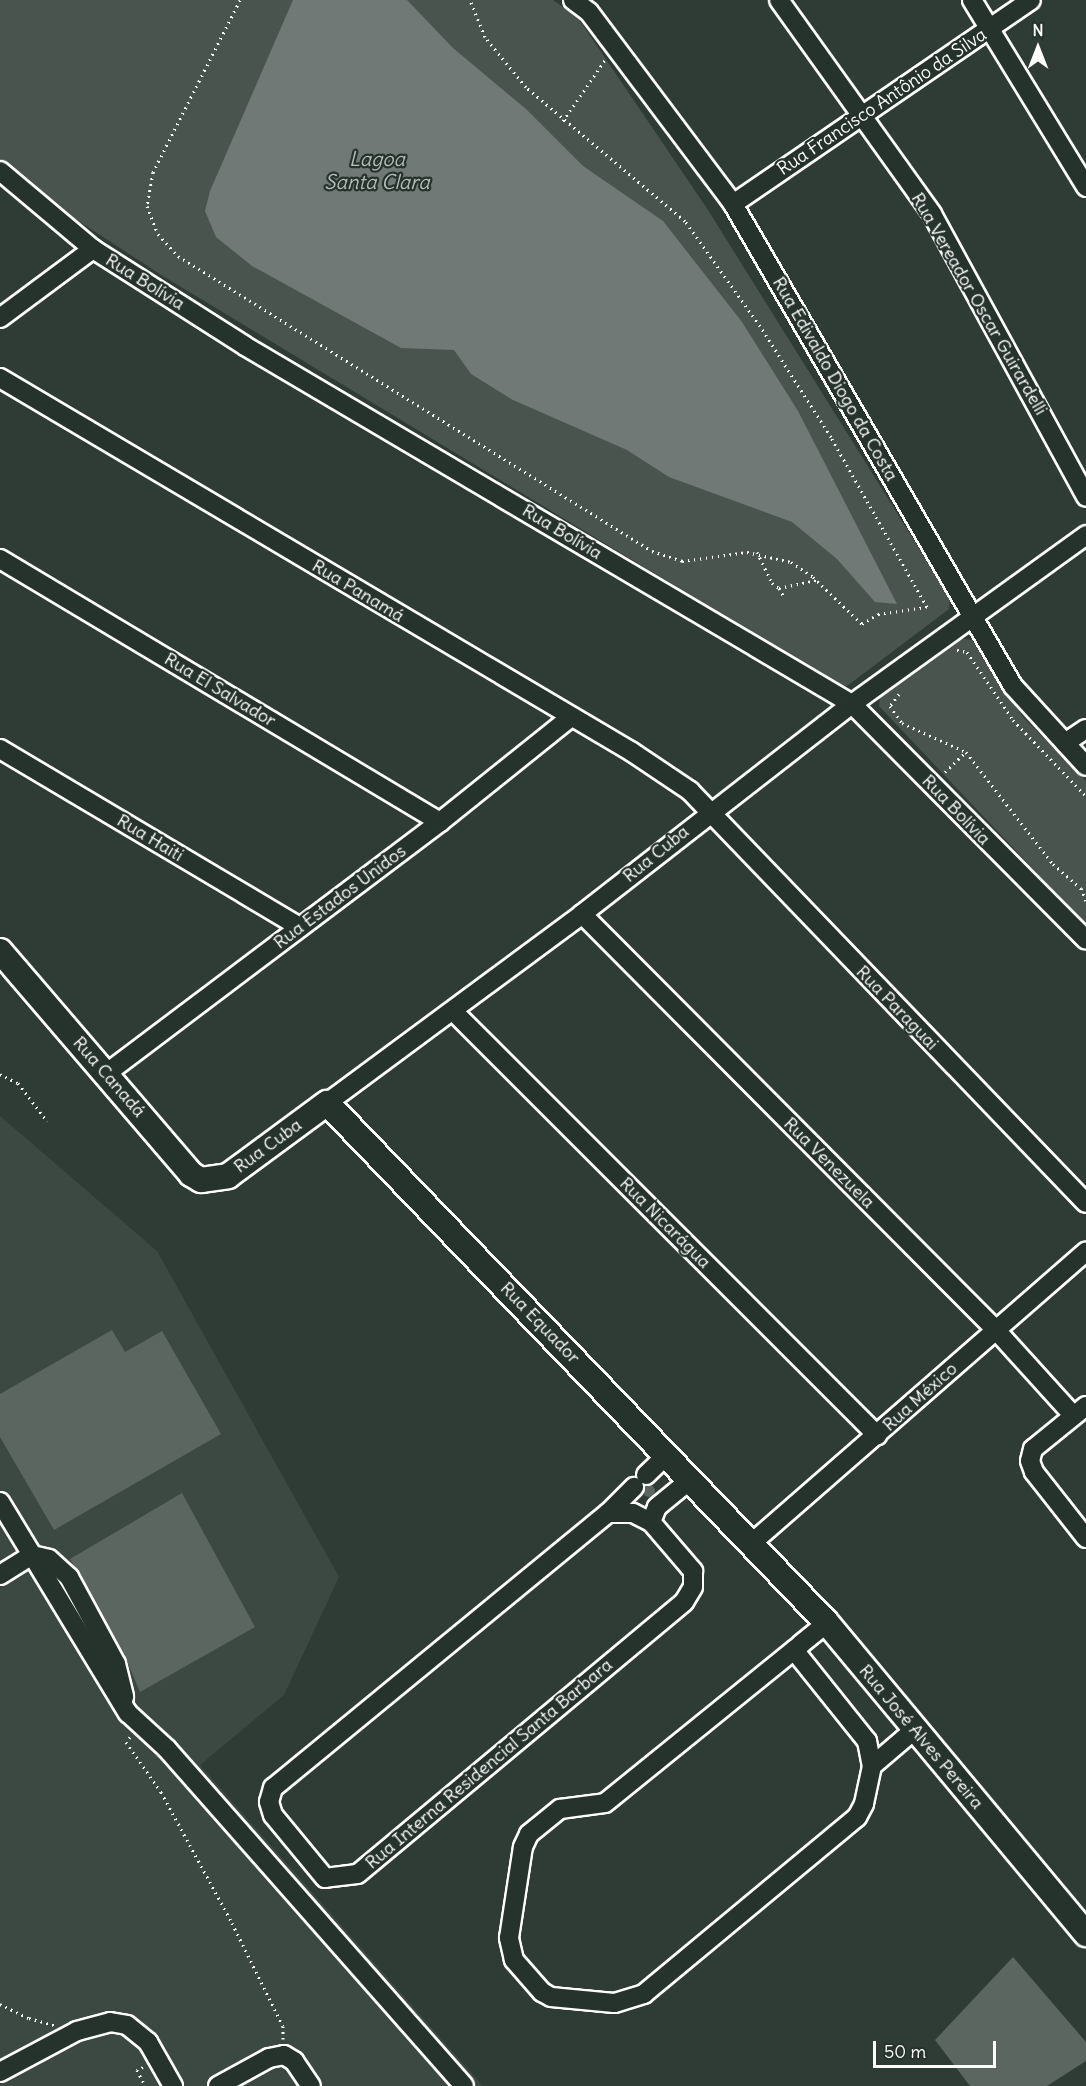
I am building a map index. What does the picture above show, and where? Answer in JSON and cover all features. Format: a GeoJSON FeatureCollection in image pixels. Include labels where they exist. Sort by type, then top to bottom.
{"type":"FeatureCollection","features":[{"type":"Feature","properties":{"kind":"main road","name":"Rua Canadá"},"geometry":{"type":"LineString","coordinates":[[0,951],[191,1174],[201,1180],[228,1176]]}},
{"type":"Feature","properties":{"kind":"main road","name":"Rua Cuba"},"geometry":{"type":"LineString","coordinates":[[228,1176],[327,1103]]}},
{"type":"Feature","properties":{"kind":"main road","name":"Rua Equador"},"geometry":{"type":"LineString","coordinates":[[327,1103],[690,1480],[753,1542]]}},
{"type":"Feature","properties":{"kind":"main road","name":"Rua José Alves Pereira"},"geometry":{"type":"LineString","coordinates":[[753,1542],[827,1623],[913,1731],[1086,1934]]}},
{"type":"Feature","properties":{"kind":"street","name":"Rua Edivaldo Diogo da Costa"},"geometry":{"type":"LineString","coordinates":[[573,0],[589,12],[733,204],[1013,686],[1086,766]]}},
{"type":"Feature","properties":{"kind":"street","name":"Rua Vereador Oscar Guirardelli"},"geometry":{"type":"LineString","coordinates":[[779,0],[932,214],[1086,497]]}},
{"type":"Feature","properties":{"kind":"street"},"geometry":{"type":"LineString","coordinates":[[972,0],[992,28],[1086,187]]}},
{"type":"Feature","properties":{"kind":"street","name":"Rua Francisco Antônio da Silva"},"geometry":{"type":"LineString","coordinates":[[733,204],[1032,0]]}},
{"type":"Feature","properties":{"kind":"street","name":"Rua Bolívia"},"geometry":{"type":"LineString","coordinates":[[0,171],[93,249],[245,346],[852,704],[1086,940]]}},
{"type":"Feature","properties":{"kind":"street"},"geometry":{"type":"LineString","coordinates":[[0,318],[93,249]]}},
{"type":"Feature","properties":{"kind":"street","name":"Rua Panamá"},"geometry":{"type":"LineString","coordinates":[[0,378],[690,791],[708,813]]}},
{"type":"Feature","properties":{"kind":"street","name":"Rua Cuba"},"geometry":{"type":"LineString","coordinates":[[327,1103],[582,914],[708,813],[852,704],[1086,535]]}},
{"type":"Feature","properties":{"kind":"street","name":"Rua El Salvador"},"geometry":{"type":"LineString","coordinates":[[0,559],[440,822]]}},
{"type":"Feature","properties":{"kind":"street","name":"Rua Estados Unidos"},"geometry":{"type":"LineString","coordinates":[[106,1073],[440,822],[570,718]]}},
{"type":"Feature","properties":{"kind":"street"},"geometry":{"type":"LineString","coordinates":[[1065,743],[1086,729]]}},
{"type":"Feature","properties":{"kind":"street","name":"Rua Haiti"},"geometry":{"type":"LineString","coordinates":[[0,749],[300,927]]}},
{"type":"Feature","properties":{"kind":"street","name":"Rua Paraguai"},"geometry":{"type":"LineString","coordinates":[[708,813],[1086,1203]]}},
{"type":"Feature","properties":{"kind":"street","name":"Rua Venezuela"},"geometry":{"type":"LineString","coordinates":[[582,914],[995,1329],[1080,1410]]}},
{"type":"Feature","properties":{"kind":"street","name":"Rua Nicarágua"},"geometry":{"type":"LineString","coordinates":[[453,1011],[877,1435]]}},
{"type":"Feature","properties":{"kind":"street","name":"Rua México"},"geometry":{"type":"LineString","coordinates":[[753,1542],[1086,1251]]}},
{"type":"Feature","properties":{"kind":"street"},"geometry":{"type":"LineString","coordinates":[[1080,1410],[1033,1449],[1030,1461],[1034,1472],[1086,1538]]}},
{"type":"Feature","properties":{"kind":"street","name":"Rua Interna Residencial Santa Barbara"},"geometry":{"type":"LineString","coordinates":[[651,1522],[693,1571],[693,1587],[684,1602],[357,1874],[325,1878],[273,1815],[269,1802],[273,1788],[608,1513],[667,1455]]}},
{"type":"Feature","properties":{"kind":"street"},"geometry":{"type":"LineString","coordinates":[[608,1513],[633,1513],[651,1522],[657,1507],[690,1480]]}},
{"type":"Feature","properties":{"kind":"street"},"geometry":{"type":"LineString","coordinates":[[0,1502],[8,1531],[32,1555],[134,1719],[167,1749],[464,2086]]}},
{"type":"Feature","properties":{"kind":"street"},"geometry":{"type":"LineString","coordinates":[[0,1575],[32,1555]]}},
{"type":"Feature","properties":{"kind":"street"},"geometry":{"type":"LineString","coordinates":[[794,1650],[867,1741],[872,1766],[864,1804],[857,1817],[644,1994],[614,2003],[551,1997],[514,1960],[509,1938],[523,1847],[529,1834],[560,1809],[605,1803],[827,1623]]}},
{"type":"Feature","properties":{"kind":"street"},"geometry":{"type":"LineString","coordinates":[[872,1766],[913,1731]]}},
{"type":"Feature","properties":{"kind":"street"},"geometry":{"type":"LineString","coordinates":[[0,2072],[77,2031],[110,2022],[127,2025],[147,2042],[173,2086]]}},
{"type":"Feature","properties":{"kind":"street"},"geometry":{"type":"LineString","coordinates":[[218,2086],[269,2058],[284,2055],[294,2061],[311,2086]]}},
{"type":"Feature","properties":{"kind":"path"},"geometry":{"type":"LineString","coordinates":[[240,0],[153,172],[147,206],[165,242],[178,256],[652,551],[682,561],[757,552],[791,562],[816,580],[862,624],[878,614],[927,607],[831,437],[760,326],[685,221],[563,121],[501,59],[485,37],[470,0]]}},
{"type":"Feature","properties":{"kind":"path"},"geometry":{"type":"LineString","coordinates":[[563,121],[615,47]]}},
{"type":"Feature","properties":{"kind":"path"},"geometry":{"type":"LineString","coordinates":[[757,552],[768,576],[783,595]]}},
{"type":"Feature","properties":{"kind":"path"},"geometry":{"type":"LineString","coordinates":[[779,588],[816,580]]}},
{"type":"Feature","properties":{"kind":"path"},"geometry":{"type":"LineString","coordinates":[[953,652],[967,652],[1013,720],[1086,796]]}},
{"type":"Feature","properties":{"kind":"path"},"geometry":{"type":"LineString","coordinates":[[906,688],[890,701],[902,723],[966,752],[1053,864],[1081,888],[1086,901]]}},
{"type":"Feature","properties":{"kind":"path"},"geometry":{"type":"LineString","coordinates":[[945,772],[966,752]]}},
{"type":"Feature","properties":{"kind":"path"},"geometry":{"type":"LineString","coordinates":[[0,1074],[18,1083],[47,1121]]}},
{"type":"Feature","properties":{"kind":"path"},"geometry":{"type":"LineString","coordinates":[[134,1719],[126,1742],[161,1792],[232,1923],[283,2026],[284,2055]]}},
{"type":"Feature","properties":{"kind":"path"},"geometry":{"type":"LineString","coordinates":[[0,2004],[29,2018],[77,2031]]}},
{"type":"Feature","properties":{"kind":"shaded area"},"geometry":{"type":"Polygon","coordinates":[[[0,0],[553,0],[578,18],[708,210],[950,598],[949,609],[847,686],[839,685],[163,276],[63,211],[0,161],[0,0]]]}},
{"type":"Feature","properties":{"kind":"shaded area"},"geometry":{"type":"Polygon","coordinates":[[[972,640],[1023,717],[1086,781],[1086,925],[879,706],[880,696],[949,641],[972,640]]]}},
{"type":"Feature","properties":{"kind":"shaded area"},"geometry":{"type":"Polygon","coordinates":[[[0,1116],[157,1251],[339,1577],[284,1695],[200,1765],[483,2086],[0,2086],[0,1116]]]}},
{"type":"Feature","properties":{"kind":"water","name":"Lagoa Santa Clara"},"geometry":{"type":"Polygon","coordinates":[[[293,0],[407,0],[453,48],[526,109],[583,166],[663,221],[742,322],[798,411],[897,604],[875,602],[837,559],[792,522],[669,477],[627,450],[513,400],[471,374],[454,350],[401,348],[252,266],[216,237],[205,211],[210,191],[293,0]]]}},
{"type":"Feature","properties":{"kind":"building"},"geometry":{"type":"Polygon","coordinates":[[[112,1330],[125,1352],[162,1331],[221,1434],[54,1530],[0,1437],[0,1394],[112,1330]]]}},
{"type":"Feature","properties":{"kind":"building"},"geometry":{"type":"Polygon","coordinates":[[[651,1485],[654,1486],[654,1496],[647,1497],[644,1496],[643,1489],[644,1486],[651,1485]]]}},
{"type":"Feature","properties":{"kind":"building"},"geometry":{"type":"Polygon","coordinates":[[[182,1493],[255,1627],[140,1692],[126,1659],[70,1559],[182,1493]]]}},
{"type":"Feature","properties":{"kind":"building"},"geometry":{"type":"Polygon","coordinates":[[[1013,1957],[1086,2042],[1086,2061],[1047,2086],[970,2086],[935,2040],[1013,1957]]]}}]}
